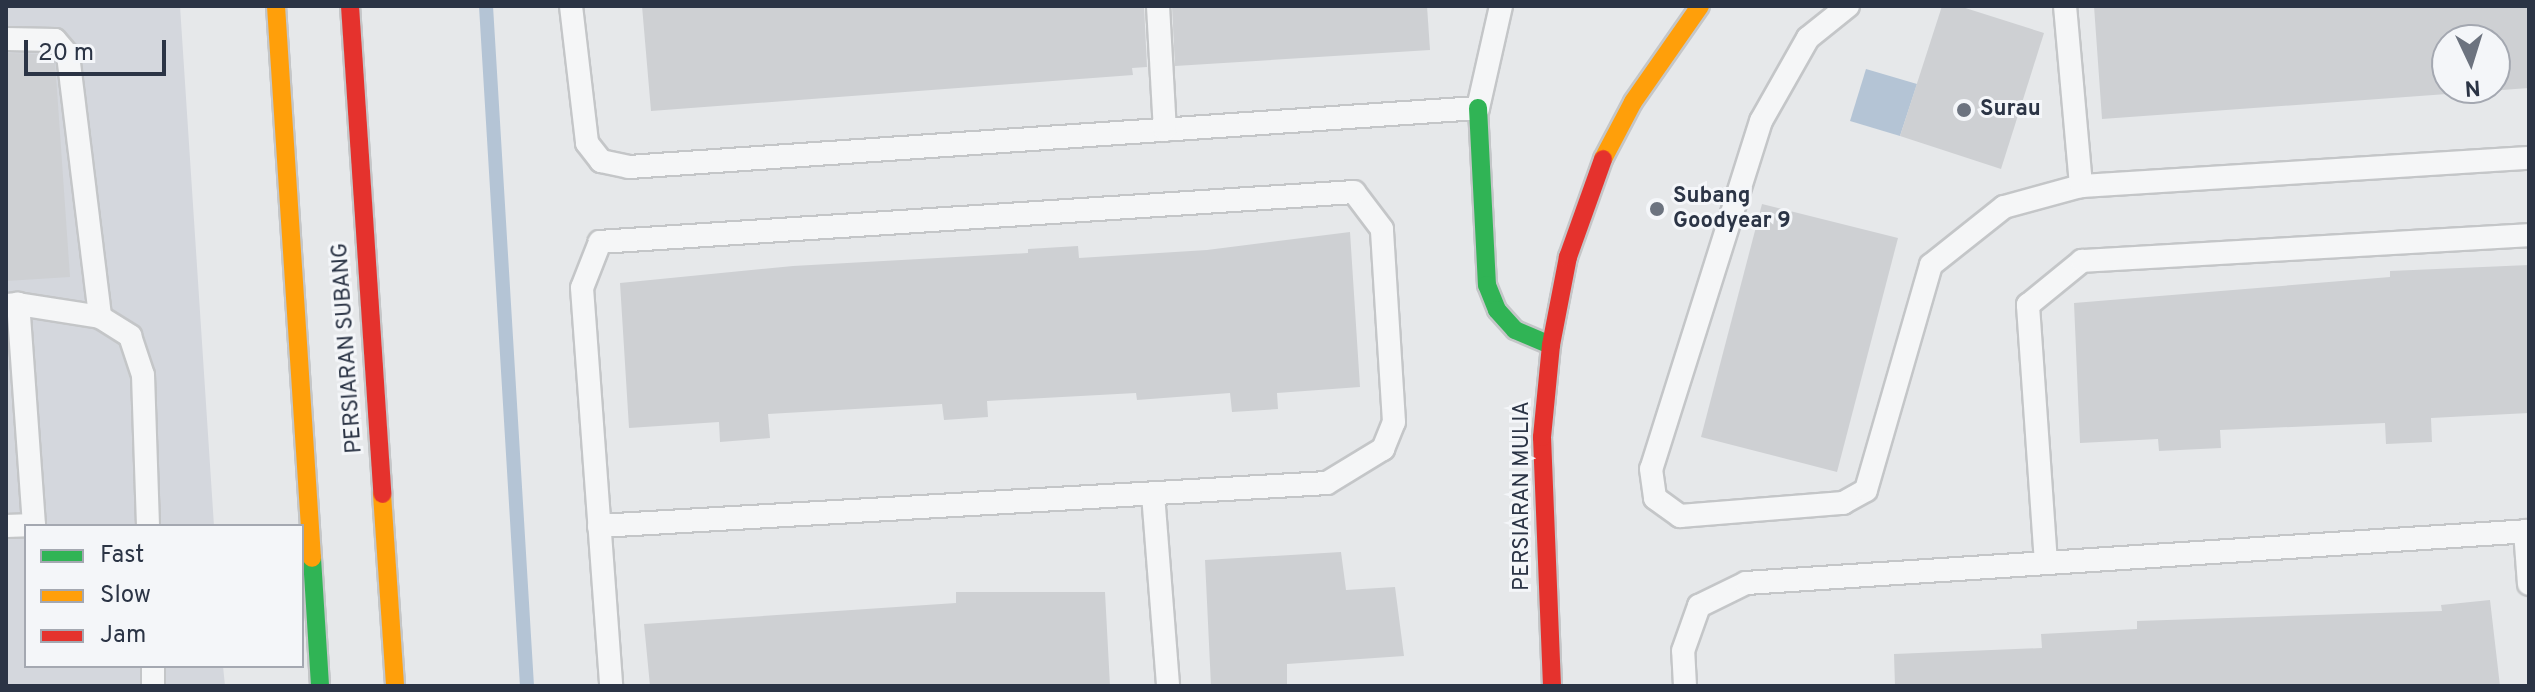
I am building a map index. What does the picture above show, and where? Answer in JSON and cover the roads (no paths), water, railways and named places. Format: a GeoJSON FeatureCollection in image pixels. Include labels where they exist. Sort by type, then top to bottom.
{"type":"FeatureCollection","features":[{"type":"Feature","properties":{"kind":"street"},"geometry":{"type":"LineString","coordinates":[[276,6],[320,686]]}},
{"type":"Feature","properties":{"kind":"street","name":"PERSIARAN SUBANG"},"geometry":{"type":"LineString","coordinates":[[350,6],[395,686]]}},
{"type":"Feature","properties":{"kind":"street","name":"PERSIARAN MULIA"},"geometry":{"type":"LineString","coordinates":[[1552,686],[1542,518],[1542,437],[1551,345],[1591,181],[1633,102],[1700,6]]}},
{"type":"Feature","properties":{"kind":"street"},"geometry":{"type":"LineString","coordinates":[[1478,108],[1487,285],[1497,310],[1515,330],[1551,345]]}},
{"type":"Feature","properties":{"kind":"lane"},"geometry":{"type":"LineString","coordinates":[[571,6],[587,143],[601,161],[615,164],[1478,108],[1501,6]]}},
{"type":"Feature","properties":{"kind":"lane"},"geometry":{"type":"LineString","coordinates":[[1158,6],[1165,130]]}},
{"type":"Feature","properties":{"kind":"lane"},"geometry":{"type":"LineString","coordinates":[[1848,6],[1808,38],[1761,121],[1651,469],[1655,498],[1680,516],[1843,503],[1866,490],[1931,265],[2004,207],[2081,186],[2529,158]]}},
{"type":"Feature","properties":{"kind":"lane"},"geometry":{"type":"LineString","coordinates":[[2065,6],[2081,186]]}},
{"type":"Feature","properties":{"kind":"lane"},"geometry":{"type":"LineString","coordinates":[[6,39],[55,40],[68,55],[100,317]]}},
{"type":"Feature","properties":{"kind":"lane"},"geometry":{"type":"LineString","coordinates":[[599,526],[1327,483],[1383,449],[1394,422],[1382,229],[1354,192],[600,242],[582,288],[599,526],[611,686]]}},
{"type":"Feature","properties":{"kind":"lane"},"geometry":{"type":"LineString","coordinates":[[2046,563],[2028,305],[2082,261],[2529,235]]}},
{"type":"Feature","properties":{"kind":"lane"},"geometry":{"type":"LineString","coordinates":[[34,524],[12,304],[100,317],[130,336],[143,375],[148,524]]}},
{"type":"Feature","properties":{"kind":"lane"},"geometry":{"type":"LineString","coordinates":[[1153,494],[1168,686]]}},
{"type":"Feature","properties":{"kind":"lane"},"geometry":{"type":"LineString","coordinates":[[1685,686],[1683,651],[1699,606],[1746,583],[2527,531],[2529,584]]}},
{"type":"Feature","properties":{"kind":"water"},"geometry":{"type":"Polygon","coordinates":[[[1866,69],[1917,84],[1900,136],[1850,121],[1866,69]]]}},
{"type":"Feature","properties":{"kind":"waterway"},"geometry":{"type":"LineString","coordinates":[[486,6],[527,686]]}},
{"type":"Feature","properties":{"kind":"place","name":"Surau"},"geometry":{"type":"Point","coordinates":[1964,110]}},
{"type":"Feature","properties":{"kind":"place","name":"Subang Goodyear 9"},"geometry":{"type":"Point","coordinates":[1657,209]}}]}
